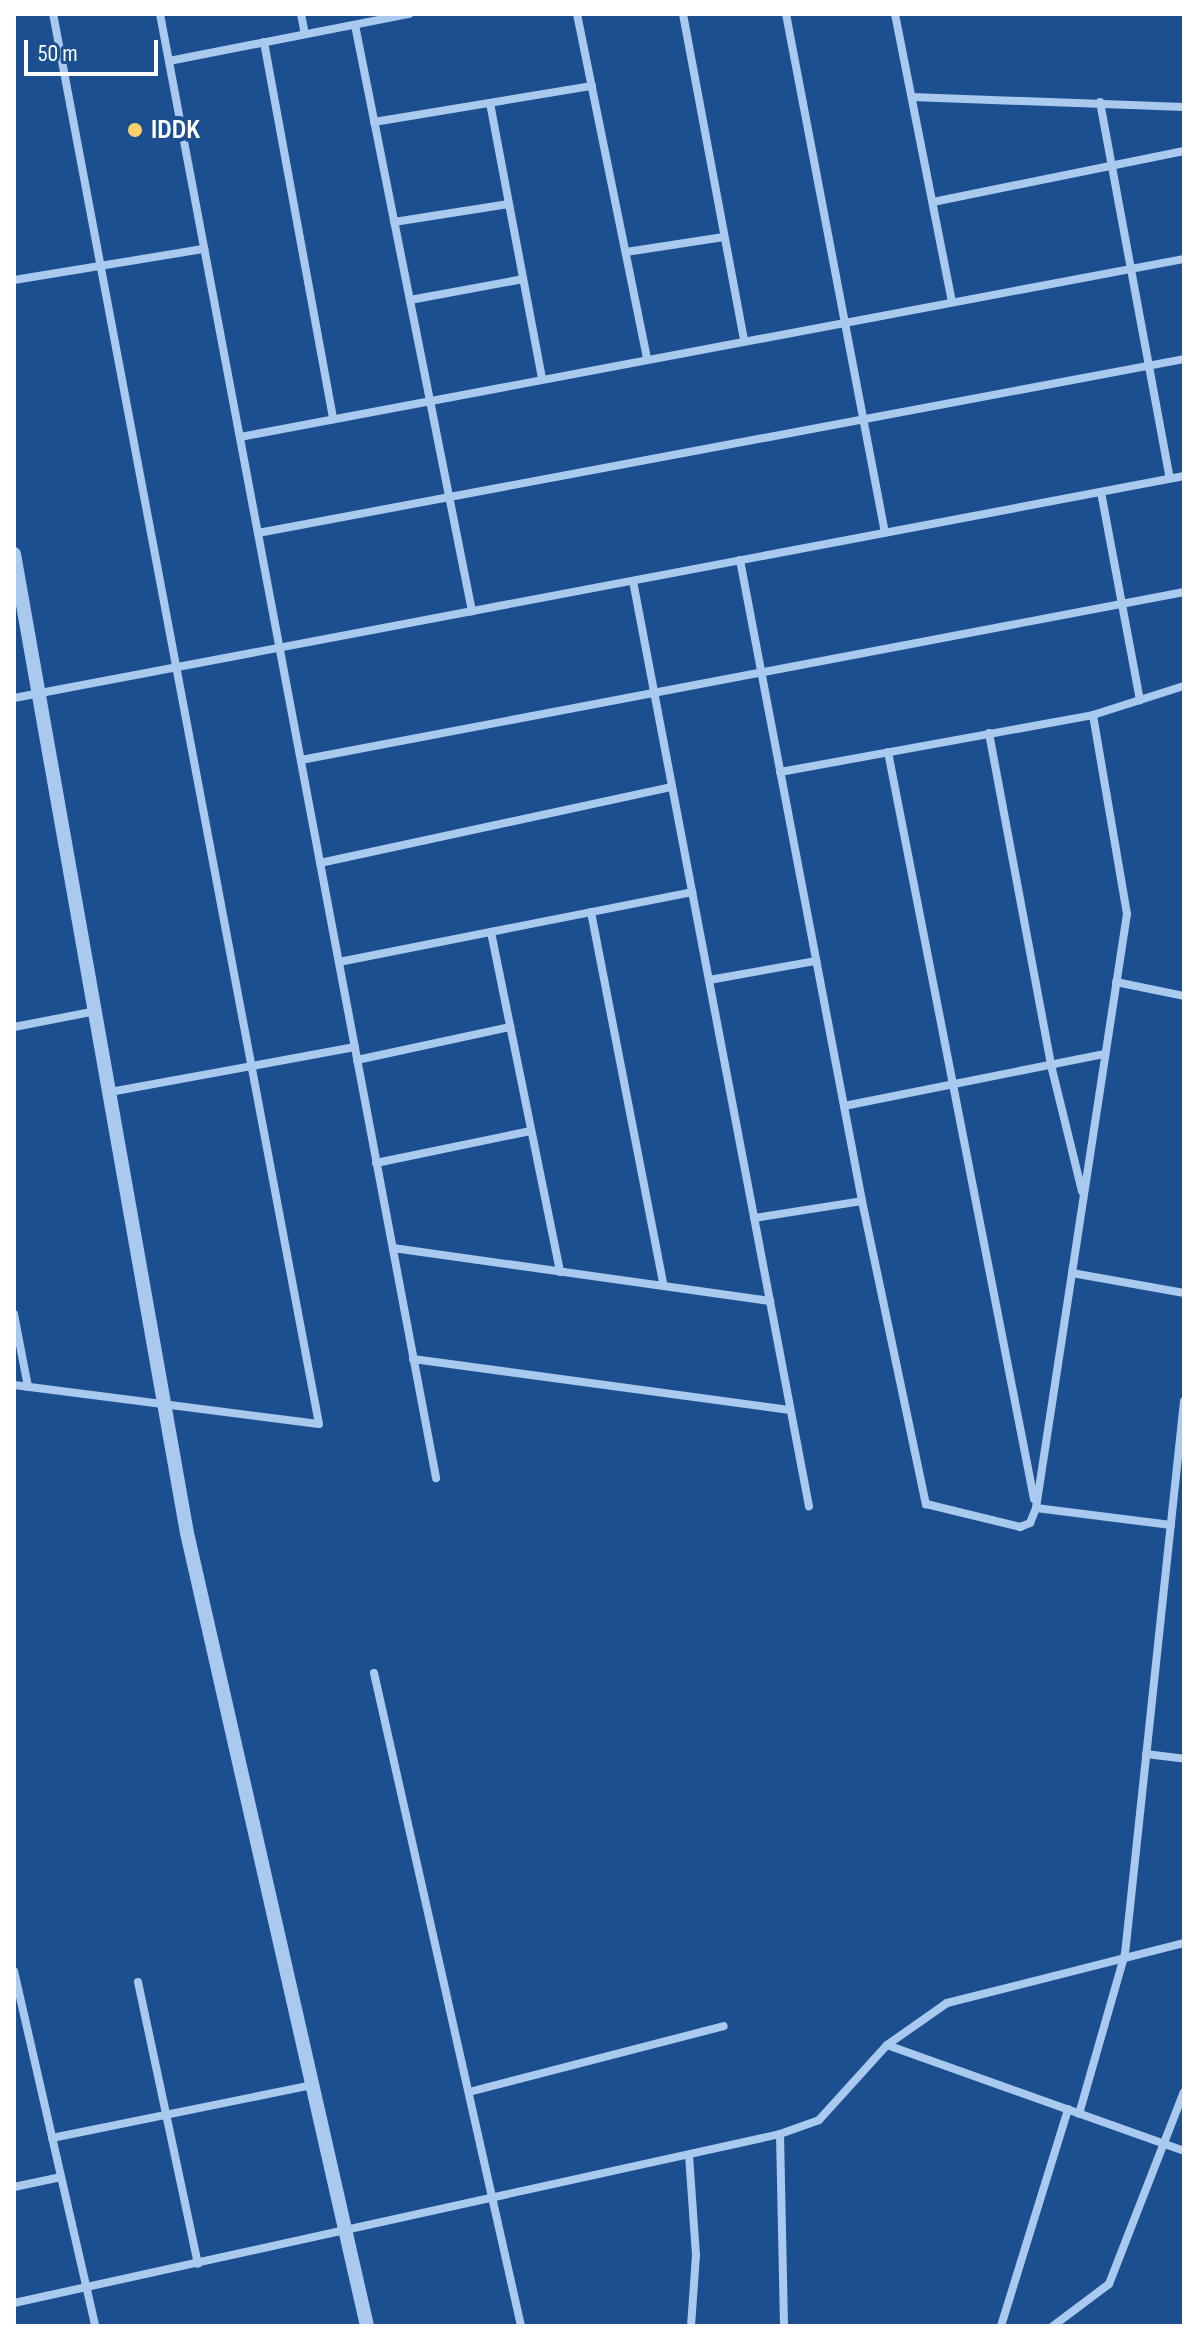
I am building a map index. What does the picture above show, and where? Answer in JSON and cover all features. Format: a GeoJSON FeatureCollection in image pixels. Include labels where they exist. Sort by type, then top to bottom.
{"type":"FeatureCollection","features":[{"type":"Feature","properties":{"kind":"street"},"geometry":{"type":"LineString","coordinates":[[14,1385],[319,1424],[53,14]]}},
{"type":"Feature","properties":{"kind":"street"},"geometry":{"type":"LineString","coordinates":[[160,14],[436,1478]]}},
{"type":"Feature","properties":{"kind":"street"},"geometry":{"type":"LineString","coordinates":[[301,14],[305,34]]}},
{"type":"Feature","properties":{"kind":"street"},"geometry":{"type":"LineString","coordinates":[[169,61],[409,14]]}},
{"type":"Feature","properties":{"kind":"street"},"geometry":{"type":"LineString","coordinates":[[577,14],[647,357]]}},
{"type":"Feature","properties":{"kind":"street"},"geometry":{"type":"LineString","coordinates":[[683,14],[744,339]]}},
{"type":"Feature","properties":{"kind":"street"},"geometry":{"type":"LineString","coordinates":[[786,14],[885,533]]}},
{"type":"Feature","properties":{"kind":"street"},"geometry":{"type":"LineString","coordinates":[[895,14],[952,301]]}},
{"type":"Feature","properties":{"kind":"street"},"geometry":{"type":"LineString","coordinates":[[355,25],[472,611]]}},
{"type":"Feature","properties":{"kind":"street"},"geometry":{"type":"LineString","coordinates":[[264,42],[333,419]]}},
{"type":"Feature","properties":{"kind":"street"},"geometry":{"type":"LineString","coordinates":[[374,122],[592,86]]}},
{"type":"Feature","properties":{"kind":"street"},"geometry":{"type":"LineString","coordinates":[[912,97],[1184,107]]}},
{"type":"Feature","properties":{"kind":"street"},"geometry":{"type":"LineString","coordinates":[[1100,102],[1170,478]]}},
{"type":"Feature","properties":{"kind":"street"},"geometry":{"type":"LineString","coordinates":[[490,103],[542,378]]}},
{"type":"Feature","properties":{"kind":"street"},"geometry":{"type":"LineString","coordinates":[[933,202],[1109,163],[1184,151]]}},
{"type":"Feature","properties":{"kind":"street"},"geometry":{"type":"LineString","coordinates":[[394,222],[509,204]]}},
{"type":"Feature","properties":{"kind":"street"},"geometry":{"type":"LineString","coordinates":[[626,252],[724,237]]}},
{"type":"Feature","properties":{"kind":"street"},"geometry":{"type":"LineString","coordinates":[[14,280],[204,249]]}},
{"type":"Feature","properties":{"kind":"street"},"geometry":{"type":"LineString","coordinates":[[240,437],[647,357],[1184,259]]}},
{"type":"Feature","properties":{"kind":"street"},"geometry":{"type":"LineString","coordinates":[[410,300],[523,279]]}},
{"type":"Feature","properties":{"kind":"street"},"geometry":{"type":"LineString","coordinates":[[258,533],[1184,359]]}},
{"type":"Feature","properties":{"kind":"street"},"geometry":{"type":"LineString","coordinates":[[14,698],[1184,476]]}},
{"type":"Feature","properties":{"kind":"street"},"geometry":{"type":"LineString","coordinates":[[1101,492],[1140,700]]}},
{"type":"Feature","properties":{"kind":"street"},"geometry":{"type":"LineString","coordinates":[[14,554],[187,1533],[367,2326]]}},
{"type":"Feature","properties":{"kind":"street"},"geometry":{"type":"LineString","coordinates":[[740,560],[862,1201],[926,1504],[1020,1527],[1030,1523],[1036,1508],[1127,914],[1093,715]]}},
{"type":"Feature","properties":{"kind":"street"},"geometry":{"type":"LineString","coordinates":[[633,581],[809,1506]]}},
{"type":"Feature","properties":{"kind":"street"},"geometry":{"type":"LineString","coordinates":[[301,760],[1184,592]]}},
{"type":"Feature","properties":{"kind":"street"},"geometry":{"type":"LineString","coordinates":[[780,772],[1093,715],[1184,686]]}},
{"type":"Feature","properties":{"kind":"street"},"geometry":{"type":"LineString","coordinates":[[989,733],[1051,1065],[1083,1196]]}},
{"type":"Feature","properties":{"kind":"street"},"geometry":{"type":"LineString","coordinates":[[888,752],[950,1084],[1036,1508]]}},
{"type":"Feature","properties":{"kind":"street"},"geometry":{"type":"LineString","coordinates":[[320,863],[672,787]]}},
{"type":"Feature","properties":{"kind":"street"},"geometry":{"type":"LineString","coordinates":[[339,962],[692,892]]}},
{"type":"Feature","properties":{"kind":"street"},"geometry":{"type":"LineString","coordinates":[[591,912],[664,1286]]}},
{"type":"Feature","properties":{"kind":"street"},"geometry":{"type":"LineString","coordinates":[[491,932],[560,1272]]}},
{"type":"Feature","properties":{"kind":"street"},"geometry":{"type":"LineString","coordinates":[[709,980],[816,961]]}},
{"type":"Feature","properties":{"kind":"street"},"geometry":{"type":"LineString","coordinates":[[1116,982],[1184,996]]}},
{"type":"Feature","properties":{"kind":"street"},"geometry":{"type":"LineString","coordinates":[[14,1027],[96,1011]]}},
{"type":"Feature","properties":{"kind":"street"},"geometry":{"type":"LineString","coordinates":[[357,1060],[510,1027]]}},
{"type":"Feature","properties":{"kind":"street"},"geometry":{"type":"LineString","coordinates":[[110,1092],[355,1047]]}},
{"type":"Feature","properties":{"kind":"street"},"geometry":{"type":"LineString","coordinates":[[844,1106],[1105,1054]]}},
{"type":"Feature","properties":{"kind":"street"},"geometry":{"type":"LineString","coordinates":[[376,1163],[531,1131]]}},
{"type":"Feature","properties":{"kind":"street"},"geometry":{"type":"LineString","coordinates":[[754,1218],[862,1201]]}},
{"type":"Feature","properties":{"kind":"street"},"geometry":{"type":"LineString","coordinates":[[393,1248],[770,1301]]}},
{"type":"Feature","properties":{"kind":"street"},"geometry":{"type":"LineString","coordinates":[[1072,1273],[1184,1293]]}},
{"type":"Feature","properties":{"kind":"street"},"geometry":{"type":"LineString","coordinates":[[14,1314],[28,1387]]}},
{"type":"Feature","properties":{"kind":"street"},"geometry":{"type":"LineString","coordinates":[[413,1359],[790,1410]]}},
{"type":"Feature","properties":{"kind":"street"},"geometry":{"type":"LineString","coordinates":[[1079,2114],[1125,1954],[1184,1401]]}},
{"type":"Feature","properties":{"kind":"street"},"geometry":{"type":"LineString","coordinates":[[1036,1508],[1171,1525]]}},
{"type":"Feature","properties":{"kind":"street"},"geometry":{"type":"LineString","coordinates":[[374,1673],[521,2326]]}},
{"type":"Feature","properties":{"kind":"street"},"geometry":{"type":"LineString","coordinates":[[1146,1754],[1184,1759]]}},
{"type":"Feature","properties":{"kind":"street"},"geometry":{"type":"LineString","coordinates":[[14,2303],[494,2201],[780,2134],[819,2120],[887,2045],[947,2003],[1125,1954],[1184,1943]]}},
{"type":"Feature","properties":{"kind":"street"},"geometry":{"type":"LineString","coordinates":[[14,1971],[95,2326]]}},
{"type":"Feature","properties":{"kind":"street"},"geometry":{"type":"LineString","coordinates":[[138,1982],[198,2264]]}},
{"type":"Feature","properties":{"kind":"street"},"geometry":{"type":"LineString","coordinates":[[469,2092],[724,2026]]}},
{"type":"Feature","properties":{"kind":"street"},"geometry":{"type":"LineString","coordinates":[[887,2045],[1184,2151]]}},
{"type":"Feature","properties":{"kind":"street"},"geometry":{"type":"LineString","coordinates":[[52,2138],[312,2085]]}},
{"type":"Feature","properties":{"kind":"street"},"geometry":{"type":"LineString","coordinates":[[1053,2326],[1109,2284],[1167,2145],[1184,2092]]}},
{"type":"Feature","properties":{"kind":"street"},"geometry":{"type":"LineString","coordinates":[[1001,2326],[1068,2109]]}},
{"type":"Feature","properties":{"kind":"street"},"geometry":{"type":"LineString","coordinates":[[780,2134],[784,2326]]}},
{"type":"Feature","properties":{"kind":"street"},"geometry":{"type":"LineString","coordinates":[[689,2155],[696,2255],[691,2326]]}},
{"type":"Feature","properties":{"kind":"street"},"geometry":{"type":"LineString","coordinates":[[14,2187],[61,2177]]}},
{"type":"Feature","properties":{"kind":"place","name":"IDDK"},"geometry":{"type":"Point","coordinates":[135,130]}}]}
